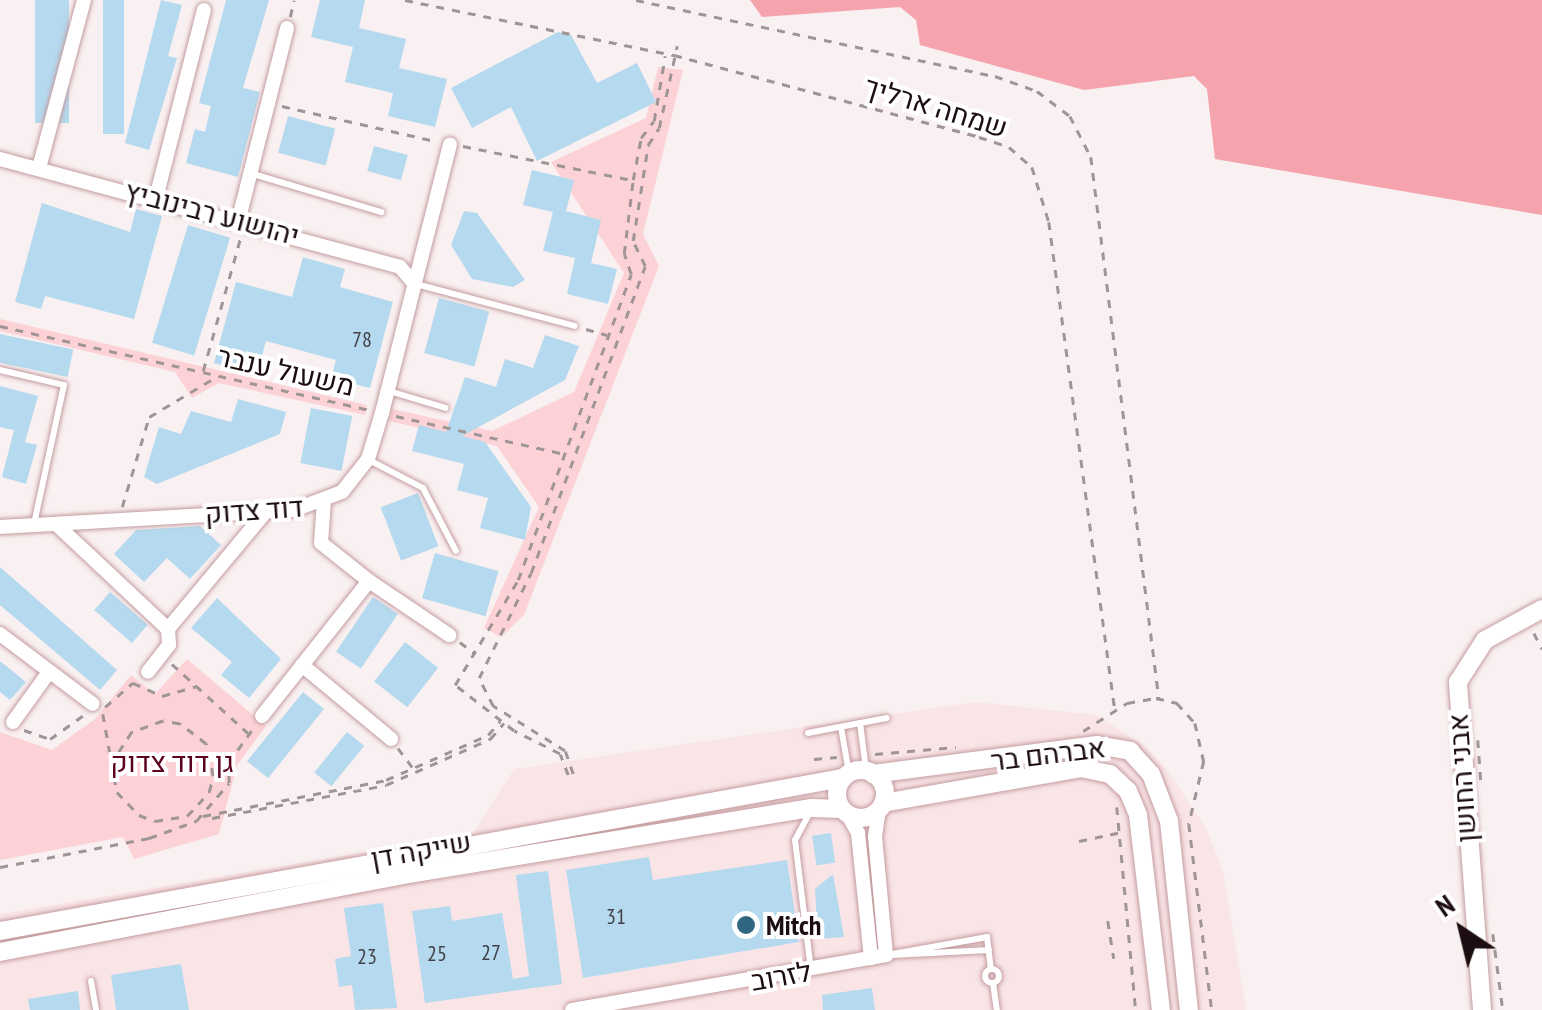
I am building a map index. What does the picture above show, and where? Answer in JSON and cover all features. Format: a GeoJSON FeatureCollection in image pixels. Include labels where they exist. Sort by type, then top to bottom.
{"type":"FeatureCollection","features":[{"type":"Feature","properties":{"kind":"street"},"geometry":{"type":"LineString","coordinates":[[39,168],[84,0]]}},
{"type":"Feature","properties":{"kind":"street"},"geometry":{"type":"LineString","coordinates":[[156,198],[204,10]]}},
{"type":"Feature","properties":{"kind":"street"},"geometry":{"type":"LineString","coordinates":[[242,219],[287,28]]}},
{"type":"Feature","properties":{"kind":"street","name":"דוד צדוק"},"geometry":{"type":"LineString","coordinates":[[0,527],[267,510],[324,501],[342,492],[368,460],[450,144]]}},
{"type":"Feature","properties":{"kind":"street","name":"יהושוע רבינוביץ"},"geometry":{"type":"LineString","coordinates":[[0,158],[242,219],[400,266],[415,284]]}},
{"type":"Feature","properties":{"kind":"street"},"geometry":{"type":"LineString","coordinates":[[324,501],[321,543],[449,634]]}},
{"type":"Feature","properties":{"kind":"street"},"geometry":{"type":"LineString","coordinates":[[168,629],[267,510]]}},
{"type":"Feature","properties":{"kind":"street"},"geometry":{"type":"LineString","coordinates":[[56,524],[168,629],[170,645],[148,672]]}},
{"type":"Feature","properties":{"kind":"street"},"geometry":{"type":"LineString","coordinates":[[262,716],[369,580]]}},
{"type":"Feature","properties":{"kind":"street","name":"אבני החושן"},"geometry":{"type":"LineString","coordinates":[[1482,1010],[1456,707],[1464,667],[1485,640],[1534,613]]}},
{"type":"Feature","properties":{"kind":"street"},"geometry":{"type":"LineString","coordinates":[[0,634],[97,707]]}},
{"type":"Feature","properties":{"kind":"street"},"geometry":{"type":"LineString","coordinates":[[302,665],[391,739]]}},
{"type":"Feature","properties":{"kind":"street"},"geometry":{"type":"LineString","coordinates":[[13,722],[49,672]]}},
{"type":"Feature","properties":{"kind":"street","name":"אברהם בר"},"geometry":{"type":"LineString","coordinates":[[858,774],[1097,745],[1130,751],[1151,774],[1169,821],[1189,1010]]}},
{"type":"Feature","properties":{"kind":"street","name":"אברהם בר"},"geometry":{"type":"LineString","coordinates":[[881,806],[1081,768],[1110,774],[1128,790],[1138,814],[1159,1010]]}},
{"type":"Feature","properties":{"kind":"street"},"geometry":{"type":"LineString","coordinates":[[858,774],[884,786],[875,837],[879,956],[858,833],[836,793],[858,774]]}},
{"type":"Feature","properties":{"kind":"street","name":"שייקה דן"},"geometry":{"type":"LineString","coordinates":[[0,930],[858,774]]}},
{"type":"Feature","properties":{"kind":"street"},"geometry":{"type":"LineString","coordinates":[[845,812],[864,818],[881,806]]}},
{"type":"Feature","properties":{"kind":"street","name":"שייקה דן"},"geometry":{"type":"LineString","coordinates":[[0,952],[408,874],[812,808],[845,812]]}},
{"type":"Feature","properties":{"kind":"street","name":"לזרוב"},"geometry":{"type":"LineString","coordinates":[[572,1010],[879,956]]}},
{"type":"Feature","properties":{"kind":"lane"},"geometry":{"type":"LineString","coordinates":[[252,174],[381,212]]}},
{"type":"Feature","properties":{"kind":"lane"},"geometry":{"type":"LineString","coordinates":[[415,284],[575,326]]}},
{"type":"Feature","properties":{"kind":"lane"},"geometry":{"type":"LineString","coordinates":[[0,370],[64,385],[34,525]]}},
{"type":"Feature","properties":{"kind":"lane"},"geometry":{"type":"LineString","coordinates":[[388,391],[446,408]]}},
{"type":"Feature","properties":{"kind":"lane"},"geometry":{"type":"LineString","coordinates":[[368,460],[424,488],[456,551]]}},
{"type":"Feature","properties":{"kind":"lane"},"geometry":{"type":"LineString","coordinates":[[808,732],[887,718]]}},
{"type":"Feature","properties":{"kind":"lane"},"geometry":{"type":"LineString","coordinates":[[858,774],[860,723]]}},
{"type":"Feature","properties":{"kind":"lane"},"geometry":{"type":"LineString","coordinates":[[842,727],[858,774]]}},
{"type":"Feature","properties":{"kind":"lane"},"geometry":{"type":"LineString","coordinates":[[811,971],[795,840],[812,808]]}},
{"type":"Feature","properties":{"kind":"lane"},"geometry":{"type":"LineString","coordinates":[[879,956],[987,938],[991,968],[984,977],[993,983],[997,1010]]}},
{"type":"Feature","properties":{"kind":"lane"},"geometry":{"type":"LineString","coordinates":[[879,956],[933,958],[988,950]]}},
{"type":"Feature","properties":{"kind":"lane"},"geometry":{"type":"LineString","coordinates":[[91,981],[96,1010]]}},
{"type":"Feature","properties":{"kind":"path"},"geometry":{"type":"LineString","coordinates":[[287,28],[294,0]]}},
{"type":"Feature","properties":{"kind":"path","name":"שמחה ארליך"},"geometry":{"type":"LineString","coordinates":[[405,0],[674,55],[979,137],[1009,148],[1032,166],[1049,222],[1115,710]]}},
{"type":"Feature","properties":{"kind":"path"},"geometry":{"type":"LineString","coordinates":[[636,0],[994,76],[1037,90],[1070,116],[1091,157],[1159,698]]}},
{"type":"Feature","properties":{"kind":"path"},"geometry":{"type":"LineString","coordinates":[[665,53],[654,121],[641,138],[633,180],[624,254],[631,274],[518,580],[455,686],[502,722],[560,754],[571,774],[565,751],[506,716],[478,678],[531,574],[646,266],[632,241],[648,145],[659,128],[677,46]]}},
{"type":"Feature","properties":{"kind":"path"},"geometry":{"type":"LineString","coordinates":[[268,103],[633,180]]}},
{"type":"Feature","properties":{"kind":"path"},"geometry":{"type":"LineString","coordinates":[[203,373],[242,219]]}},
{"type":"Feature","properties":{"kind":"path","name":"משעול ענבר"},"geometry":{"type":"LineString","coordinates":[[0,326],[564,454]]}},
{"type":"Feature","properties":{"kind":"path"},"geometry":{"type":"LineString","coordinates":[[575,326],[610,335]]}},
{"type":"Feature","properties":{"kind":"path"},"geometry":{"type":"LineString","coordinates":[[118,520],[149,417],[217,376]]}},
{"type":"Feature","properties":{"kind":"path"},"geometry":{"type":"LineString","coordinates":[[1534,613],[1542,650]]}},
{"type":"Feature","properties":{"kind":"path"},"geometry":{"type":"LineString","coordinates":[[449,634],[475,654]]}},
{"type":"Feature","properties":{"kind":"path"},"geometry":{"type":"LineString","coordinates":[[162,656],[249,734]]}},
{"type":"Feature","properties":{"kind":"path"},"geometry":{"type":"LineString","coordinates":[[13,722],[50,739],[133,683],[162,696],[199,686]]}},
{"type":"Feature","properties":{"kind":"path"},"geometry":{"type":"LineString","coordinates":[[97,707],[114,760],[117,792],[126,806],[155,821],[172,821],[187,816],[209,792],[212,760],[195,732],[164,721],[132,732],[114,760]]}},
{"type":"Feature","properties":{"kind":"path"},"geometry":{"type":"LineString","coordinates":[[201,816],[228,782],[228,763],[262,716]]}},
{"type":"Feature","properties":{"kind":"path"},"geometry":{"type":"LineString","coordinates":[[201,816],[316,800],[416,772],[490,739],[506,716]]}},
{"type":"Feature","properties":{"kind":"path"},"geometry":{"type":"LineString","coordinates":[[0,867],[149,838],[201,816],[362,786],[411,770],[488,735],[502,722]]}},
{"type":"Feature","properties":{"kind":"path"},"geometry":{"type":"LineString","coordinates":[[391,739],[416,772]]}},
{"type":"Feature","properties":{"kind":"path"},"geometry":{"type":"LineString","coordinates":[[212,760],[228,763]]}},
{"type":"Feature","properties":{"kind":"path"},"geometry":{"type":"LineString","coordinates":[[1117,805],[1136,1010]]}},
{"type":"Feature","properties":{"kind":"path"},"geometry":{"type":"LineString","coordinates":[[1079,841],[1119,833]]}},
{"type":"Feature","properties":{"kind":"path"},"geometry":{"type":"LineString","coordinates":[[1108,921],[1114,959]]}},
{"type":"Feature","properties":{"kind":"shaded area"},"geometry":{"type":"Polygon","coordinates":[[[750,0],[1542,0],[1542,215],[1215,159],[1207,89],[1194,76],[1084,90],[920,45],[916,20],[900,7],[762,17],[750,0]]]}},
{"type":"Feature","properties":{"kind":"shaded area"},"geometry":{"type":"Polygon","coordinates":[[[975,702],[1096,715],[1146,747],[1170,774],[1207,830],[1223,872],[1246,1010],[0,1010],[0,914],[473,834],[514,769],[975,702]]]}},
{"type":"Feature","properties":{"kind":"green space"},"geometry":{"type":"Polygon","coordinates":[[[658,67],[683,70],[643,234],[659,266],[524,615],[501,637],[484,628],[539,507],[497,446],[389,421],[392,409],[492,431],[574,392],[624,273],[551,162],[646,118],[658,67]]]}},
{"type":"Feature","properties":{"kind":"green space"},"geometry":{"type":"Polygon","coordinates":[[[0,319],[367,405],[365,415],[219,383],[192,398],[175,372],[0,331],[0,319]]]}},
{"type":"Feature","properties":{"kind":"green space","name":"גן דוד צדוק"},"geometry":{"type":"Polygon","coordinates":[[[187,659],[266,726],[237,765],[219,834],[134,859],[123,837],[0,860],[0,732],[52,750],[95,719],[131,675],[155,694],[187,659]]]}},
{"type":"Feature","properties":{"kind":"building"},"geometry":{"type":"Polygon","coordinates":[[[35,0],[69,0],[69,123],[35,123],[35,0]]]}},
{"type":"Feature","properties":{"kind":"building"},"geometry":{"type":"Polygon","coordinates":[[[103,0],[124,0],[124,134],[103,134],[103,0]]]}},
{"type":"Feature","properties":{"kind":"building"},"geometry":{"type":"Polygon","coordinates":[[[161,0],[182,5],[168,56],[177,58],[149,150],[125,143],[161,0]]]}},
{"type":"Feature","properties":{"kind":"building"},"geometry":{"type":"Polygon","coordinates":[[[226,0],[269,0],[243,88],[260,92],[238,177],[186,163],[195,129],[205,132],[211,106],[199,103],[226,0]]]}},
{"type":"Feature","properties":{"kind":"building"},"geometry":{"type":"Polygon","coordinates":[[[320,0],[365,0],[359,28],[406,39],[399,68],[447,79],[435,127],[388,116],[393,93],[345,82],[353,47],[311,37],[320,0]]]}},
{"type":"Feature","properties":{"kind":"building"},"geometry":{"type":"Polygon","coordinates":[[[558,32],[571,35],[597,83],[637,63],[656,102],[537,161],[511,107],[472,128],[451,88],[558,32]]]}},
{"type":"Feature","properties":{"kind":"building"},"geometry":{"type":"Polygon","coordinates":[[[288,116],[335,129],[325,165],[278,153],[288,116]]]}},
{"type":"Feature","properties":{"kind":"building"},"geometry":{"type":"Polygon","coordinates":[[[374,146],[408,155],[401,180],[367,171],[374,146]]]}},
{"type":"Feature","properties":{"kind":"building"},"geometry":{"type":"Polygon","coordinates":[[[532,170],[574,180],[566,211],[601,220],[591,263],[617,269],[608,304],[567,294],[575,258],[543,251],[553,212],[523,205],[532,170]]]}},
{"type":"Feature","properties":{"kind":"building"},"geometry":{"type":"Polygon","coordinates":[[[42,203],[130,232],[136,209],[162,216],[134,319],[45,296],[41,309],[15,302],[42,203]]]}},
{"type":"Feature","properties":{"kind":"building"},"geometry":{"type":"Polygon","coordinates":[[[464,211],[477,213],[525,280],[513,287],[472,279],[451,245],[464,211]]]}},
{"type":"Feature","properties":{"kind":"building"},"geometry":{"type":"Polygon","coordinates":[[[188,225],[230,238],[194,355],[152,343],[188,225]]]}},
{"type":"Feature","properties":{"kind":"building"},"geometry":{"type":"Polygon","coordinates":[[[303,257],[345,269],[340,287],[393,302],[370,388],[331,378],[336,360],[266,341],[257,374],[214,363],[236,282],[292,297],[303,257]]]}},
{"type":"Feature","properties":{"kind":"building"},"geometry":{"type":"Polygon","coordinates":[[[439,298],[489,311],[474,367],[424,353],[439,298]]]}},
{"type":"Feature","properties":{"kind":"building"},"geometry":{"type":"Polygon","coordinates":[[[0,334],[73,350],[68,377],[0,363],[0,334]]]}},
{"type":"Feature","properties":{"kind":"building"},"geometry":{"type":"Polygon","coordinates":[[[545,335],[579,346],[565,380],[462,436],[485,442],[531,507],[525,540],[480,528],[488,498],[457,490],[464,464],[412,451],[419,425],[446,432],[465,377],[496,387],[505,359],[533,368],[545,335]]]}},
{"type":"Feature","properties":{"kind":"building"},"geometry":{"type":"Polygon","coordinates":[[[0,386],[38,396],[25,442],[37,445],[26,484],[2,477],[14,430],[0,427],[0,386]]]}},
{"type":"Feature","properties":{"kind":"building"},"geometry":{"type":"Polygon","coordinates":[[[238,399],[286,412],[280,434],[157,484],[144,477],[159,427],[181,434],[191,411],[231,422],[238,399]]]}},
{"type":"Feature","properties":{"kind":"building"},"geometry":{"type":"Polygon","coordinates":[[[311,408],[352,416],[342,471],[300,463],[311,408]]]}},
{"type":"Feature","properties":{"kind":"building"},"geometry":{"type":"Polygon","coordinates":[[[418,493],[438,546],[401,561],[381,507],[418,493]]]}},
{"type":"Feature","properties":{"kind":"building"},"geometry":{"type":"Polygon","coordinates":[[[200,526],[221,545],[190,579],[167,558],[144,582],[114,554],[136,530],[200,526]]]}},
{"type":"Feature","properties":{"kind":"building"},"geometry":{"type":"Polygon","coordinates":[[[435,553],[498,571],[485,616],[422,598],[435,553]]]}},
{"type":"Feature","properties":{"kind":"building"},"geometry":{"type":"Polygon","coordinates":[[[0,567],[117,670],[100,690],[0,605],[0,567]]]}},
{"type":"Feature","properties":{"kind":"building"},"geometry":{"type":"Polygon","coordinates":[[[110,592],[148,625],[132,643],[94,610],[110,592]]]}},
{"type":"Feature","properties":{"kind":"building"},"geometry":{"type":"Polygon","coordinates":[[[373,597],[398,614],[361,668],[336,652],[373,597]]]}},
{"type":"Feature","properties":{"kind":"building"},"geometry":{"type":"Polygon","coordinates":[[[217,598],[281,659],[249,698],[221,675],[232,662],[191,628],[217,598]]]}},
{"type":"Feature","properties":{"kind":"building"},"geometry":{"type":"Polygon","coordinates":[[[405,642],[438,668],[407,707],[374,681],[405,642]]]}},
{"type":"Feature","properties":{"kind":"building"},"geometry":{"type":"Polygon","coordinates":[[[0,661],[26,682],[10,700],[0,692],[0,661]]]}},
{"type":"Feature","properties":{"kind":"building"},"geometry":{"type":"Polygon","coordinates":[[[303,692],[324,709],[268,778],[247,761],[303,692]]]}},
{"type":"Feature","properties":{"kind":"building"},"geometry":{"type":"Polygon","coordinates":[[[347,732],[364,746],[331,786],[314,772],[347,732]]]}},
{"type":"Feature","properties":{"kind":"building"},"geometry":{"type":"Polygon","coordinates":[[[831,833],[835,863],[816,865],[812,836],[831,833]]]}},
{"type":"Feature","properties":{"kind":"building"},"geometry":{"type":"Polygon","coordinates":[[[649,857],[653,880],[787,860],[799,942],[583,978],[566,870],[649,857]]]}},
{"type":"Feature","properties":{"kind":"building"},"geometry":{"type":"Polygon","coordinates":[[[548,871],[562,984],[425,1003],[412,911],[450,906],[452,921],[502,913],[513,979],[529,976],[516,875],[548,871]]]}},
{"type":"Feature","properties":{"kind":"building"},"geometry":{"type":"Polygon","coordinates":[[[833,874],[844,937],[818,939],[815,889],[833,874]]]}},
{"type":"Feature","properties":{"kind":"building"},"geometry":{"type":"Polygon","coordinates":[[[383,903],[397,1008],[355,1010],[352,985],[339,987],[335,959],[351,956],[344,908],[383,903]]]}},
{"type":"Feature","properties":{"kind":"building"},"geometry":{"type":"Polygon","coordinates":[[[181,964],[189,1010],[116,1010],[111,975],[181,964]]]}},
{"type":"Feature","properties":{"kind":"building"},"geometry":{"type":"Polygon","coordinates":[[[872,988],[875,1010],[823,1010],[822,995],[872,988]]]}},
{"type":"Feature","properties":{"kind":"building"},"geometry":{"type":"Polygon","coordinates":[[[78,991],[80,1010],[30,1010],[28,999],[78,991]]]}},
{"type":"Feature","properties":{"kind":"place","name":"Mitch"},"geometry":{"type":"Point","coordinates":[746,925]}}]}
